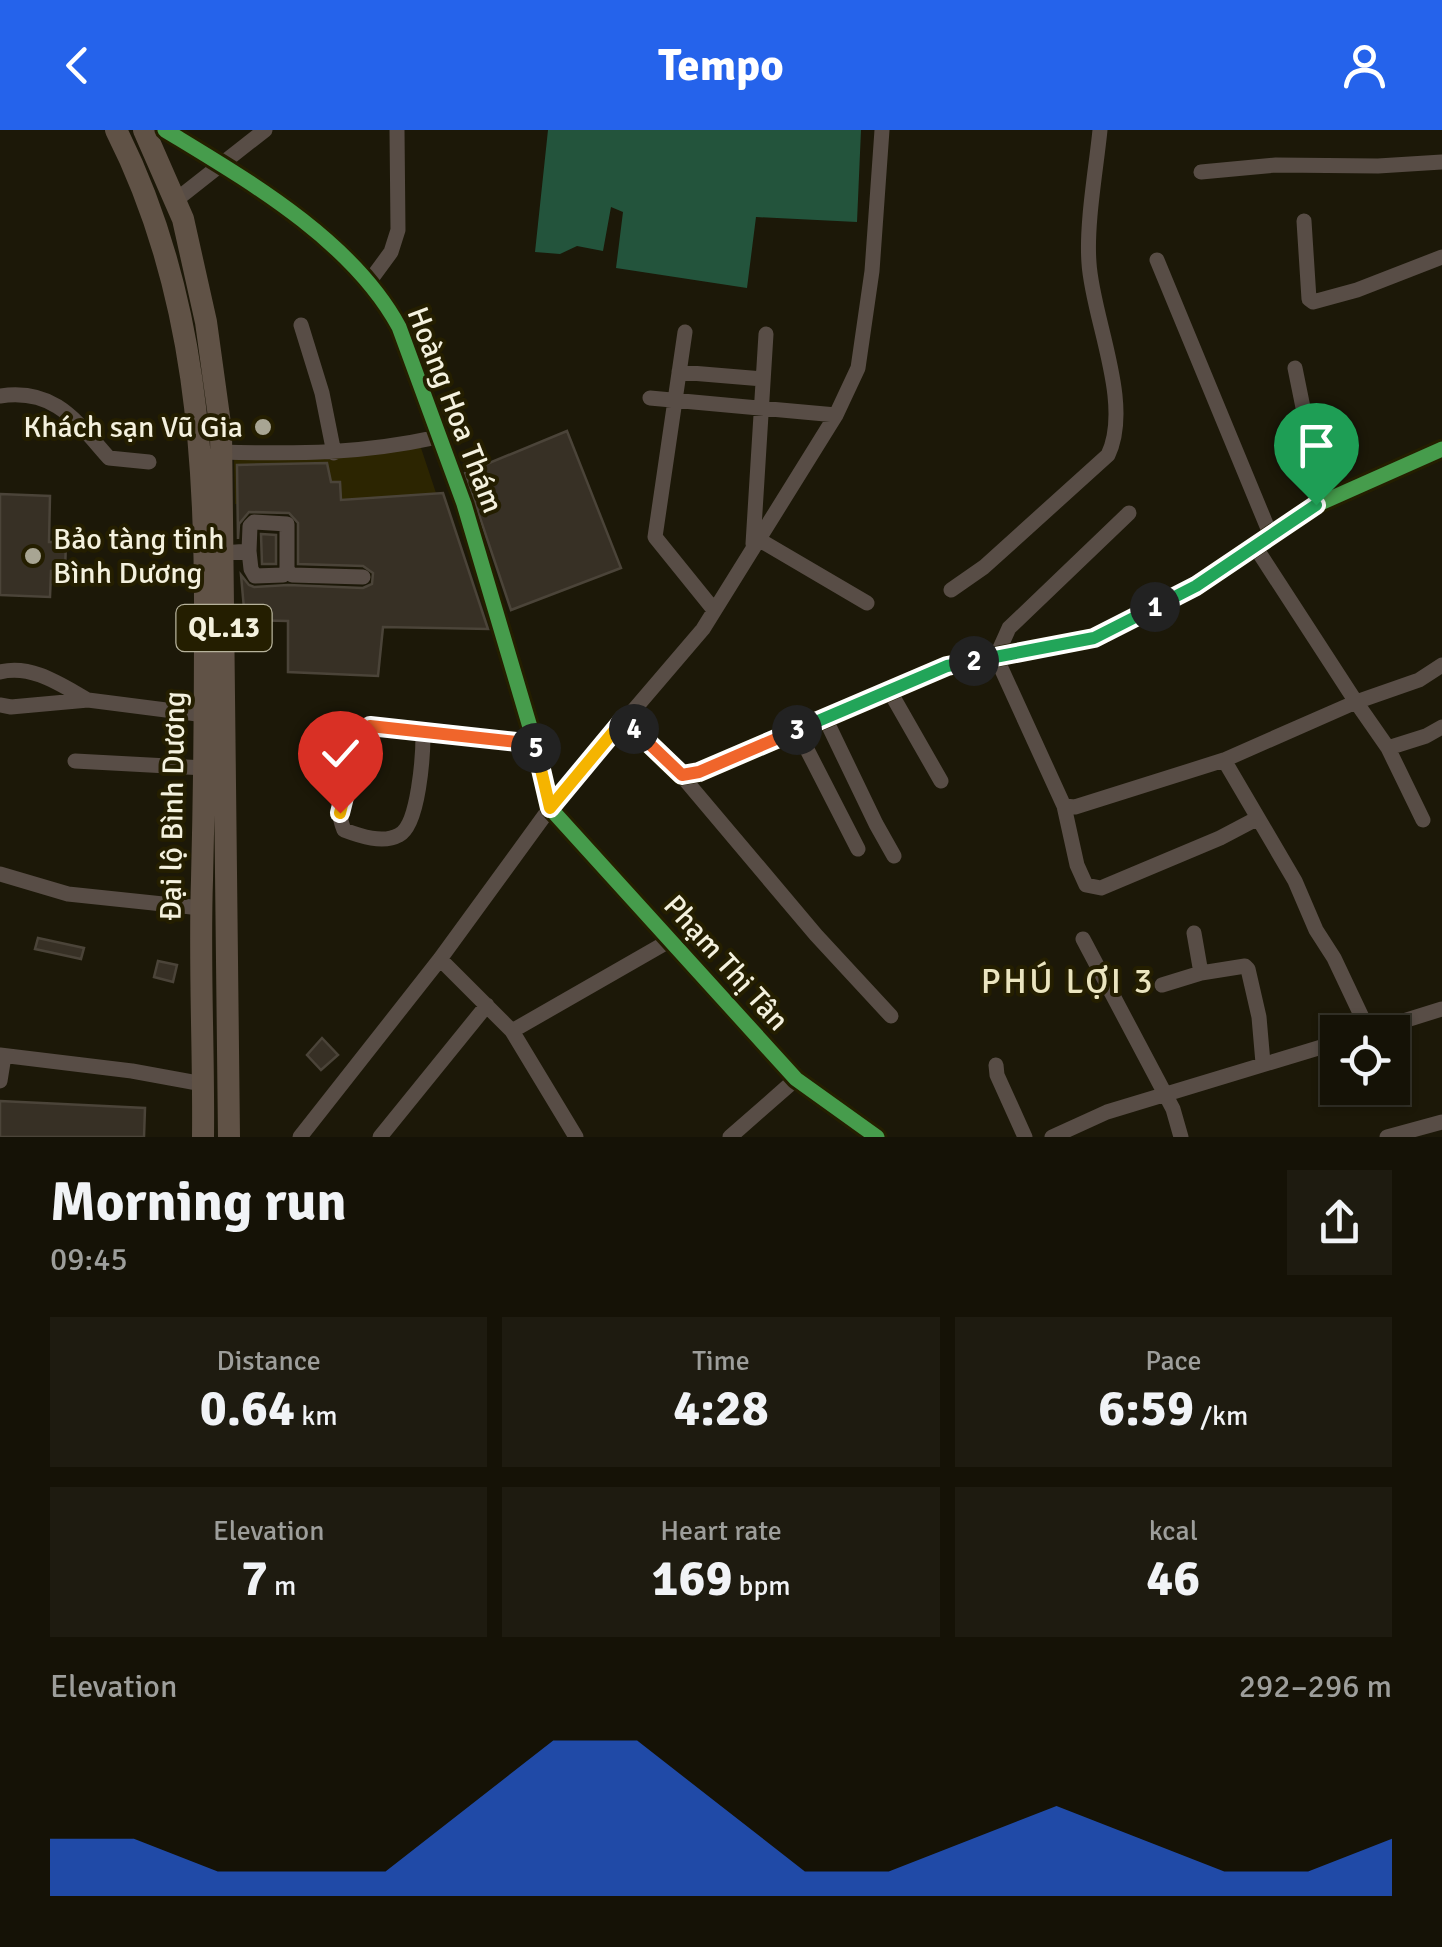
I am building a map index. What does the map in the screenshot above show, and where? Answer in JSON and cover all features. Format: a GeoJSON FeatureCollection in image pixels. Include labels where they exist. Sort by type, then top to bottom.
{"type":"FeatureCollection","features":[{"type":"Feature","properties":{"kind":"highway","name":"Đại lộ Bình Dương"},"geometry":{"type":"LineString","coordinates":[[116,130],[151,209],[184,324],[198,426],[205,556],[203,1137]]}},
{"type":"Feature","properties":{"kind":"highway","name":"Đại lộ Bình Dương"},"geometry":{"type":"LineString","coordinates":[[144,130],[183,218],[206,322],[221,452],[229,1137]]}},
{"type":"Feature","properties":{"kind":"highway"},"geometry":{"type":"LineString","coordinates":[[151,209],[176,200]]}},
{"type":"Feature","properties":{"kind":"street","name":"Hoàng Hoa Thám"},"geometry":{"type":"LineString","coordinates":[[164,130],[223,166],[315,232],[369,282],[399,328],[464,504],[550,808]]}},
{"type":"Feature","properties":{"kind":"street"},"geometry":{"type":"LineString","coordinates":[[176,200],[265,130]]}},
{"type":"Feature","properties":{"kind":"street"},"geometry":{"type":"LineString","coordinates":[[369,282],[391,252],[398,230],[397,130]]}},
{"type":"Feature","properties":{"kind":"street"},"geometry":{"type":"LineString","coordinates":[[300,1137],[440,959],[550,808],[714,610],[836,414],[858,368],[872,271],[882,130]]}},
{"type":"Feature","properties":{"kind":"street"},"geometry":{"type":"LineString","coordinates":[[952,590],[984,567],[1108,455],[1117,437],[1108,345],[1088,264],[1100,130]]}},
{"type":"Feature","properties":{"kind":"street"},"geometry":{"type":"LineString","coordinates":[[1202,172],[1276,164],[1378,166],[1442,162]]}},
{"type":"Feature","properties":{"kind":"street"},"geometry":{"type":"LineString","coordinates":[[1304,221],[1309,299],[1313,302],[1357,290],[1442,256]]}},
{"type":"Feature","properties":{"kind":"street"},"geometry":{"type":"LineString","coordinates":[[1157,260],[1271,536]]}},
{"type":"Feature","properties":{"kind":"street"},"geometry":{"type":"LineString","coordinates":[[301,325],[322,393],[334,453]]}},
{"type":"Feature","properties":{"kind":"street"},"geometry":{"type":"LineString","coordinates":[[685,332],[655,537],[714,610]]}},
{"type":"Feature","properties":{"kind":"street"},"geometry":{"type":"LineString","coordinates":[[755,544],[766,334]]}},
{"type":"Feature","properties":{"kind":"street"},"geometry":{"type":"LineString","coordinates":[[1296,368],[1311,447],[1316,505]]}},
{"type":"Feature","properties":{"kind":"street"},"geometry":{"type":"LineString","coordinates":[[679,372],[763,379]]}},
{"type":"Feature","properties":{"kind":"street"},"geometry":{"type":"LineString","coordinates":[[0,396],[30,396],[56,403],[109,458],[148,462]]}},
{"type":"Feature","properties":{"kind":"street"},"geometry":{"type":"LineString","coordinates":[[650,398],[836,414]]}},
{"type":"Feature","properties":{"kind":"street"},"geometry":{"type":"LineString","coordinates":[[221,452],[380,450],[438,437]]}},
{"type":"Feature","properties":{"kind":"street"},"geometry":{"type":"LineString","coordinates":[[682,775],[699,772],[947,666],[1094,638],[1196,586],[1316,505],[1442,449]]}},
{"type":"Feature","properties":{"kind":"street"},"geometry":{"type":"LineString","coordinates":[[1128,514],[1009,628],[996,658],[1064,806],[1077,865],[1086,885],[1101,888],[1258,818]]}},
{"type":"Feature","properties":{"kind":"street"},"geometry":{"type":"LineString","coordinates":[[254,522],[287,524],[287,570],[283,575],[255,576],[250,551],[250,526],[254,522]]}},
{"type":"Feature","properties":{"kind":"street"},"geometry":{"type":"LineString","coordinates":[[755,544],[867,603]]}},
{"type":"Feature","properties":{"kind":"street"},"geometry":{"type":"LineString","coordinates":[[1256,548],[1388,748],[1423,820]]}},
{"type":"Feature","properties":{"kind":"street"},"geometry":{"type":"LineString","coordinates":[[222,553],[250,551]]}},
{"type":"Feature","properties":{"kind":"street"},"geometry":{"type":"LineString","coordinates":[[287,570],[292,574],[363,577]]}},
{"type":"Feature","properties":{"kind":"street"},"geometry":{"type":"LineString","coordinates":[[1064,806],[1075,808],[1224,760],[1356,702],[1419,680],[1442,665]]}},
{"type":"Feature","properties":{"kind":"street"},"geometry":{"type":"LineString","coordinates":[[0,672],[12,669],[49,678],[88,700]]}},
{"type":"Feature","properties":{"kind":"street"},"geometry":{"type":"LineString","coordinates":[[889,690],[941,782]]}},
{"type":"Feature","properties":{"kind":"street"},"geometry":{"type":"LineString","coordinates":[[0,705],[88,700],[205,715]]}},
{"type":"Feature","properties":{"kind":"street"},"geometry":{"type":"LineString","coordinates":[[826,718],[894,856]]}},
{"type":"Feature","properties":{"kind":"street"},"geometry":{"type":"LineString","coordinates":[[624,719],[682,775],[891,1016]]}},
{"type":"Feature","properties":{"kind":"street"},"geometry":{"type":"LineString","coordinates":[[423,734],[423,764],[407,827],[398,836],[368,838],[344,830],[340,813],[362,732],[370,726],[535,744]]}},
{"type":"Feature","properties":{"kind":"street"},"geometry":{"type":"LineString","coordinates":[[1388,748],[1442,727]]}},
{"type":"Feature","properties":{"kind":"street"},"geometry":{"type":"LineString","coordinates":[[797,730],[858,850]]}},
{"type":"Feature","properties":{"kind":"street"},"geometry":{"type":"LineString","coordinates":[[1224,760],[1295,882],[1360,1015]]}},
{"type":"Feature","properties":{"kind":"street"},"geometry":{"type":"LineString","coordinates":[[75,761],[204,768]]}},
{"type":"Feature","properties":{"kind":"street","name":"Phạm Thị Tân"},"geometry":{"type":"LineString","coordinates":[[550,808],[796,1079],[876,1137]]}},
{"type":"Feature","properties":{"kind":"street"},"geometry":{"type":"LineString","coordinates":[[0,874],[68,894],[201,908]]}},
{"type":"Feature","properties":{"kind":"street"},"geometry":{"type":"LineString","coordinates":[[1194,933],[1201,973]]}},
{"type":"Feature","properties":{"kind":"street"},"geometry":{"type":"LineString","coordinates":[[1084,939],[1166,1096],[1181,1137]]}},
{"type":"Feature","properties":{"kind":"street"},"geometry":{"type":"LineString","coordinates":[[512,1031],[669,941]]}},
{"type":"Feature","properties":{"kind":"street"},"geometry":{"type":"LineString","coordinates":[[440,959],[512,1031],[576,1137]]}},
{"type":"Feature","properties":{"kind":"street"},"geometry":{"type":"LineString","coordinates":[[1162,985],[1244,966],[1259,1018],[1263,1063]]}},
{"type":"Feature","properties":{"kind":"street"},"geometry":{"type":"LineString","coordinates":[[380,1137],[487,1005]]}},
{"type":"Feature","properties":{"kind":"street"},"geometry":{"type":"LineString","coordinates":[[1410,1018],[1442,1008]]}},
{"type":"Feature","properties":{"kind":"street"},"geometry":{"type":"LineString","coordinates":[[1052,1137],[1107,1112],[1320,1047]]}},
{"type":"Feature","properties":{"kind":"street"},"geometry":{"type":"LineString","coordinates":[[1,1087],[2,1056],[204,1084]]}},
{"type":"Feature","properties":{"kind":"street"},"geometry":{"type":"LineString","coordinates":[[996,1065],[1025,1137]]}},
{"type":"Feature","properties":{"kind":"street"},"geometry":{"type":"LineString","coordinates":[[730,1137],[796,1079]]}},
{"type":"Feature","properties":{"kind":"street"},"geometry":{"type":"LineString","coordinates":[[1386,1137],[1442,1122]]}},
{"type":"Feature","properties":{"kind":"shaded area"},"geometry":{"type":"Polygon","coordinates":[[[420,445],[436,493],[311,503],[235,504],[234,458],[420,445]]]}},
{"type":"Feature","properties":{"kind":"green space"},"geometry":{"type":"Polygon","coordinates":[[[548,130],[861,130],[857,222],[756,217],[747,288],[616,268],[623,212],[611,207],[603,251],[577,246],[560,254],[535,252],[548,130]]]}},
{"type":"Feature","properties":{"kind":"building"},"geometry":{"type":"Polygon","coordinates":[[[567,431],[621,568],[511,610],[465,473],[567,431]]]}},
{"type":"Feature","properties":{"kind":"building"},"geometry":{"type":"Polygon","coordinates":[[[327,463],[331,482],[340,482],[341,500],[443,493],[488,629],[383,627],[378,676],[288,672],[288,621],[245,620],[241,575],[254,587],[363,588],[372,584],[373,573],[363,566],[298,564],[298,523],[289,513],[249,512],[239,524],[238,539],[237,465],[327,463]]]}},
{"type":"Feature","properties":{"kind":"building","name":"Bảo tàng tỉnh Bình Dương"},"geometry":{"type":"Polygon","coordinates":[[[0,494],[50,496],[49,542],[66,542],[65,571],[51,571],[50,597],[0,595],[0,494]]]}},
{"type":"Feature","properties":{"kind":"building"},"geometry":{"type":"Polygon","coordinates":[[[261,534],[276,535],[276,564],[262,564],[261,534]]]}},
{"type":"Feature","properties":{"kind":"building"},"geometry":{"type":"Polygon","coordinates":[[[38,938],[84,948],[81,959],[35,949],[38,938]]]}},
{"type":"Feature","properties":{"kind":"building"},"geometry":{"type":"Polygon","coordinates":[[[158,961],[177,965],[173,982],[154,977],[158,961]]]}},
{"type":"Feature","properties":{"kind":"building"},"geometry":{"type":"Polygon","coordinates":[[[322,1038],[338,1055],[321,1070],[307,1055],[322,1038]]]}},
{"type":"Feature","properties":{"kind":"building"},"geometry":{"type":"Polygon","coordinates":[[[0,1101],[145,1108],[144,1137],[0,1137],[0,1101]]]}},
{"type":"Feature","properties":{"kind":"cycle path"},"geometry":{"type":"LineString","coordinates":[[165,130],[295,215],[326,240],[379,296],[399,327],[464,504],[550,808],[796,1079],[877,1137]]}},
{"type":"Feature","properties":{"kind":"cycle path"},"geometry":{"type":"LineString","coordinates":[[623,719],[681,775],[699,772],[947,666],[1094,638],[1196,586],[1316,505],[1442,449]]}},
{"type":"Feature","properties":{"kind":"place","name":"Khách sạn Vũ Gia"},"geometry":{"type":"Point","coordinates":[263,427]}},
{"type":"Feature","properties":{"kind":"place","name":"Bảo tàng tỉnh Bình Dương"},"geometry":{"type":"Point","coordinates":[33,556]}},
{"type":"Feature","properties":{"kind":"district","name":"PHÚ LỢI 3"},"geometry":{"type":"Point","coordinates":[1068,981]}},
{"type":"Feature","properties":{"kind":"route"},"geometry":{"type":"LineString","coordinates":[[340,813],[354,750],[362,732],[370,726],[535,744],[550,808],[624,719],[682,775],[699,772],[947,666],[1094,638],[1196,586],[1316,505]]}}]}
